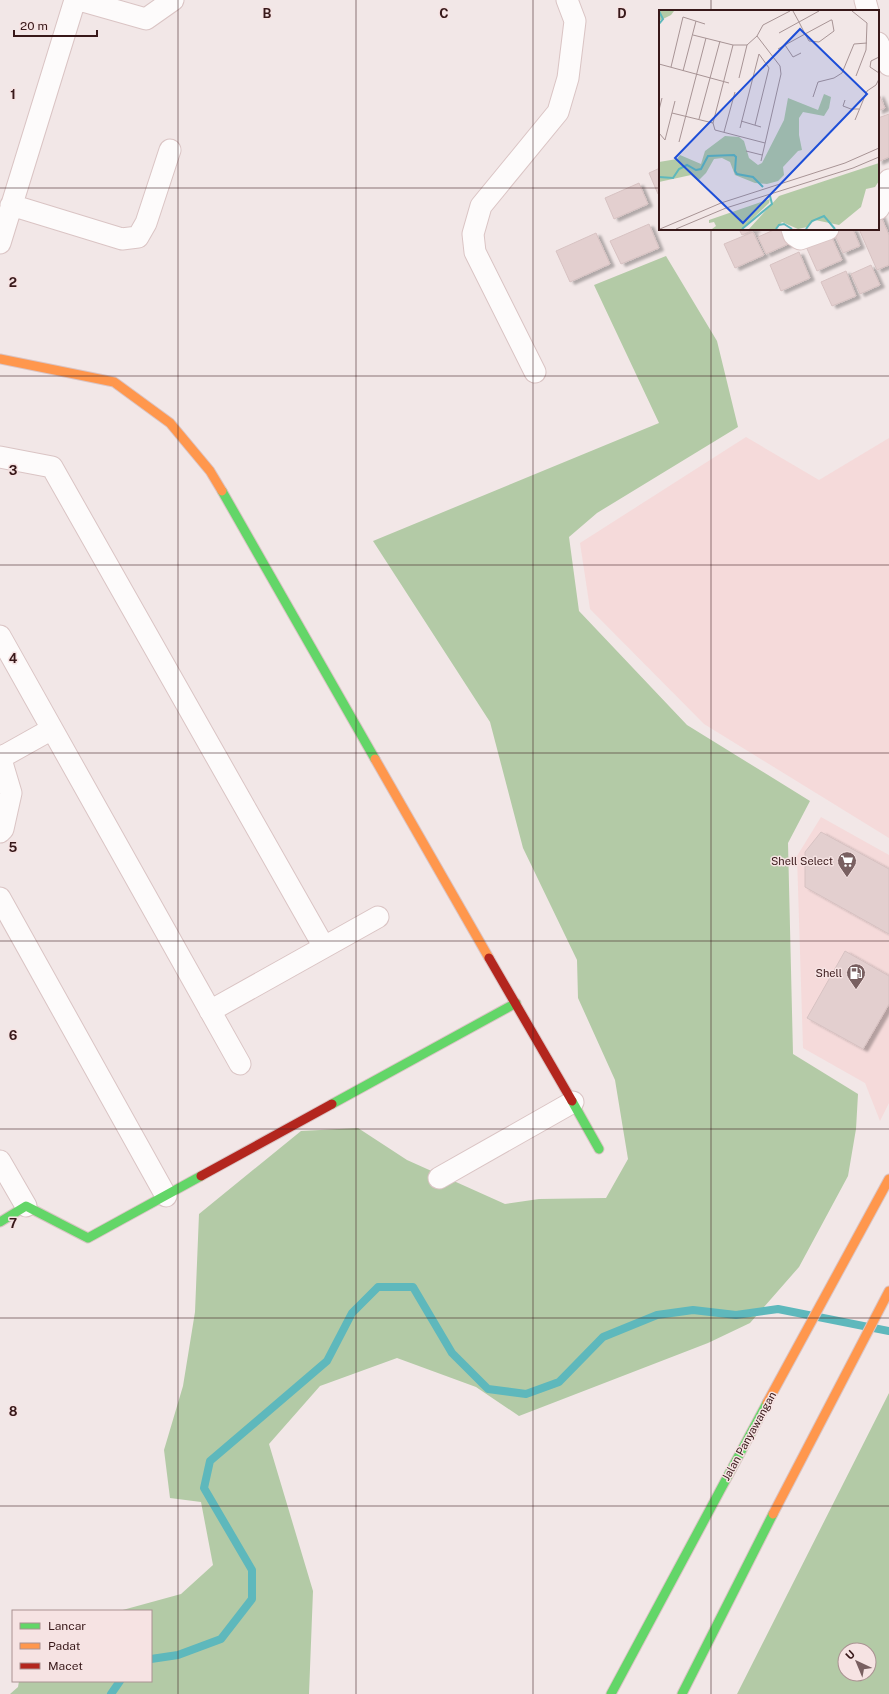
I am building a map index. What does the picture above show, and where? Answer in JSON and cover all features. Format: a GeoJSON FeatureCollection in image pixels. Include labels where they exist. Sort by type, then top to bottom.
{"type":"FeatureCollection","features":[{"type":"Feature","properties":{"kind":"street"},"geometry":{"type":"LineString","coordinates":[[0,243],[75,0]]}},
{"type":"Feature","properties":{"kind":"street"},"geometry":{"type":"LineString","coordinates":[[79,0],[146,19],[173,0]]}},
{"type":"Feature","properties":{"kind":"street"},"geometry":{"type":"LineString","coordinates":[[534,372],[476,252],[473,234],[481,206],[558,112],[568,78],[575,20],[567,0]]}},
{"type":"Feature","properties":{"kind":"street"},"geometry":{"type":"LineString","coordinates":[[866,0],[868,10]]}},
{"type":"Feature","properties":{"kind":"street"},"geometry":{"type":"LineString","coordinates":[[879,44],[889,65]]}},
{"type":"Feature","properties":{"kind":"street"},"geometry":{"type":"LineString","coordinates":[[11,206],[122,239],[138,237],[146,224],[170,150]]}},
{"type":"Feature","properties":{"kind":"street"},"geometry":{"type":"LineString","coordinates":[[879,208],[883,202],[884,187],[889,180]]}},
{"type":"Feature","properties":{"kind":"street"},"geometry":{"type":"LineString","coordinates":[[792,230],[794,235],[800,239],[825,230]]}},
{"type":"Feature","properties":{"kind":"street"},"geometry":{"type":"LineString","coordinates":[[0,359],[114,382],[170,423],[210,471],[600,1149]]}},
{"type":"Feature","properties":{"kind":"street"},"geometry":{"type":"LineString","coordinates":[[0,457],[52,468],[324,947]]}},
{"type":"Feature","properties":{"kind":"street"},"geometry":{"type":"LineString","coordinates":[[0,636],[240,1064]]}},
{"type":"Feature","properties":{"kind":"street"},"geometry":{"type":"LineString","coordinates":[[0,832],[3,829],[11,793],[1,757],[52,729]]}},
{"type":"Feature","properties":{"kind":"street"},"geometry":{"type":"LineString","coordinates":[[0,898],[166,1196]]}},
{"type":"Feature","properties":{"kind":"street"},"geometry":{"type":"LineString","coordinates":[[210,1011],[378,917]]}},
{"type":"Feature","properties":{"kind":"street"},"geometry":{"type":"LineString","coordinates":[[0,1161],[26,1206],[88,1238],[516,1003]]}},
{"type":"Feature","properties":{"kind":"street"},"geometry":{"type":"LineString","coordinates":[[439,1178],[573,1102]]}},
{"type":"Feature","properties":{"kind":"street","name":"Jalan Panyawangan"},"geometry":{"type":"LineString","coordinates":[[611,1694],[704,1519],[889,1179]]}},
{"type":"Feature","properties":{"kind":"street"},"geometry":{"type":"LineString","coordinates":[[0,1222],[26,1206]]}},
{"type":"Feature","properties":{"kind":"street"},"geometry":{"type":"LineString","coordinates":[[682,1694],[783,1494],[889,1291]]}},
{"type":"Feature","properties":{"kind":"shaded area"},"geometry":{"type":"Polygon","coordinates":[[[746,437],[819,480],[889,438],[889,838],[704,724],[590,609],[580,543],[746,437]]]}},
{"type":"Feature","properties":{"kind":"shaded area"},"geometry":{"type":"Polygon","coordinates":[[[821,817],[889,855],[889,1103],[880,1121],[865,1083],[803,1048],[797,856],[821,817]]]}},
{"type":"Feature","properties":{"kind":"green space"},"geometry":{"type":"Polygon","coordinates":[[[666,256],[717,341],[738,427],[597,513],[569,537],[579,611],[687,725],[810,801],[788,843],[793,1054],[858,1094],[856,1129],[848,1176],[799,1267],[750,1323],[708,1343],[519,1416],[476,1387],[397,1358],[320,1386],[269,1444],[313,1591],[309,1694],[10,1694],[18,1687],[19,1682],[152,1682],[152,1610],[123,1610],[181,1594],[213,1565],[201,1502],[170,1498],[164,1450],[183,1386],[195,1312],[199,1214],[301,1131],[358,1128],[407,1160],[505,1204],[539,1199],[606,1198],[628,1159],[615,1080],[578,998],[577,960],[523,848],[490,722],[373,541],[659,423],[594,285],[666,256]]]}},
{"type":"Feature","properties":{"kind":"green space"},"geometry":{"type":"Polygon","coordinates":[[[889,1393],[889,1694],[737,1694],[889,1393]]]}},
{"type":"Feature","properties":{"kind":"building"},"geometry":{"type":"Polygon","coordinates":[[[879,94],[885,108],[879,111],[879,94]]]}},
{"type":"Feature","properties":{"kind":"building"},"geometry":{"type":"Polygon","coordinates":[[[889,114],[889,157],[879,162],[879,118],[889,114]]]}},
{"type":"Feature","properties":{"kind":"building"},"geometry":{"type":"Polygon","coordinates":[[[659,168],[658,194],[649,173],[659,168]]]}},
{"type":"Feature","properties":{"kind":"building"},"geometry":{"type":"Polygon","coordinates":[[[639,183],[648,204],[614,219],[605,198],[639,183]]]}},
{"type":"Feature","properties":{"kind":"building"},"geometry":{"type":"Polygon","coordinates":[[[879,214],[889,235],[889,265],[877,270],[859,230],[879,230],[879,214]]]}},
{"type":"Feature","properties":{"kind":"building"},"geometry":{"type":"Polygon","coordinates":[[[649,224],[659,248],[621,264],[610,241],[649,224]]]}},
{"type":"Feature","properties":{"kind":"building"},"geometry":{"type":"Polygon","coordinates":[[[740,230],[754,230],[742,235],[740,230]]]}},
{"type":"Feature","properties":{"kind":"building"},"geometry":{"type":"Polygon","coordinates":[[[774,230],[788,230],[793,242],[766,254],[758,237],[774,230]]]}},
{"type":"Feature","properties":{"kind":"building"},"geometry":{"type":"Polygon","coordinates":[[[840,230],[853,230],[860,246],[843,253],[834,233],[840,230]]]}},
{"type":"Feature","properties":{"kind":"building"},"geometry":{"type":"Polygon","coordinates":[[[829,231],[842,260],[817,271],[804,242],[829,231]]]}},
{"type":"Feature","properties":{"kind":"building"},"geometry":{"type":"Polygon","coordinates":[[[753,232],[764,255],[735,268],[724,244],[753,232]]]}},
{"type":"Feature","properties":{"kind":"building"},"geometry":{"type":"Polygon","coordinates":[[[596,233],[610,264],[570,282],[556,251],[596,233]]]}},
{"type":"Feature","properties":{"kind":"building"},"geometry":{"type":"Polygon","coordinates":[[[799,252],[810,278],[781,291],[770,265],[799,252]]]}},
{"type":"Feature","properties":{"kind":"building"},"geometry":{"type":"Polygon","coordinates":[[[871,265],[880,285],[860,294],[851,274],[871,265]]]}},
{"type":"Feature","properties":{"kind":"building"},"geometry":{"type":"Polygon","coordinates":[[[846,271],[856,296],[832,306],[821,282],[846,271]]]}},
{"type":"Feature","properties":{"kind":"building","name":"Shell Select"},"geometry":{"type":"Polygon","coordinates":[[[821,832],[889,869],[889,934],[805,887],[805,852],[821,832]]]}},
{"type":"Feature","properties":{"kind":"building","name":"Shell"},"geometry":{"type":"Polygon","coordinates":[[[845,951],[889,976],[889,1004],[863,1049],[807,1018],[845,951]]]}},
{"type":"Feature","properties":{"kind":"waterway"},"geometry":{"type":"LineString","coordinates":[[152,1659],[178,1655],[221,1639],[252,1599],[252,1570],[204,1488],[210,1461],[327,1361],[352,1313],[378,1287],[413,1287],[452,1353],[488,1389],[526,1394],[559,1382],[603,1337],[657,1315],[693,1310],[736,1315],[778,1309],[889,1331]]}},
{"type":"Feature","properties":{"kind":"waterway"},"geometry":{"type":"LineString","coordinates":[[111,1694],[119,1682]]}},
{"type":"Feature","properties":{"kind":"traffic: fast"},"geometry":{"type":"LineString","coordinates":[[222,491],[375,759]]}},
{"type":"Feature","properties":{"kind":"traffic: fast"},"geometry":{"type":"LineString","coordinates":[[332,1104],[516,1003]]}},
{"type":"Feature","properties":{"kind":"traffic: fast"},"geometry":{"type":"LineString","coordinates":[[572,1101],[599,1149]]}},
{"type":"Feature","properties":{"kind":"traffic: fast"},"geometry":{"type":"LineString","coordinates":[[0,1222],[26,1206],[88,1238],[201,1176]]}},
{"type":"Feature","properties":{"kind":"traffic: fast"},"geometry":{"type":"LineString","coordinates":[[611,1694],[767,1403]]}},
{"type":"Feature","properties":{"kind":"traffic: fast"},"geometry":{"type":"LineString","coordinates":[[682,1694],[773,1514]]}},
{"type":"Feature","properties":{"kind":"traffic: slow"},"geometry":{"type":"LineString","coordinates":[[0,359],[114,382],[170,423],[210,471],[222,491]]}},
{"type":"Feature","properties":{"kind":"traffic: slow"},"geometry":{"type":"LineString","coordinates":[[375,759],[489,958]]}},
{"type":"Feature","properties":{"kind":"traffic: slow"},"geometry":{"type":"LineString","coordinates":[[767,1403],[889,1179]]}},
{"type":"Feature","properties":{"kind":"traffic: slow"},"geometry":{"type":"LineString","coordinates":[[773,1514],[889,1291]]}},
{"type":"Feature","properties":{"kind":"traffic: jam"},"geometry":{"type":"LineString","coordinates":[[489,958],[572,1101]]}},
{"type":"Feature","properties":{"kind":"traffic: jam"},"geometry":{"type":"LineString","coordinates":[[201,1176],[332,1104]]}},
{"type":"Feature","properties":{"kind":"place","name":"Shell Select"},"geometry":{"type":"Point","coordinates":[847,878]}},
{"type":"Feature","properties":{"kind":"place","name":"Shell"},"geometry":{"type":"Point","coordinates":[856,990]}}]}
